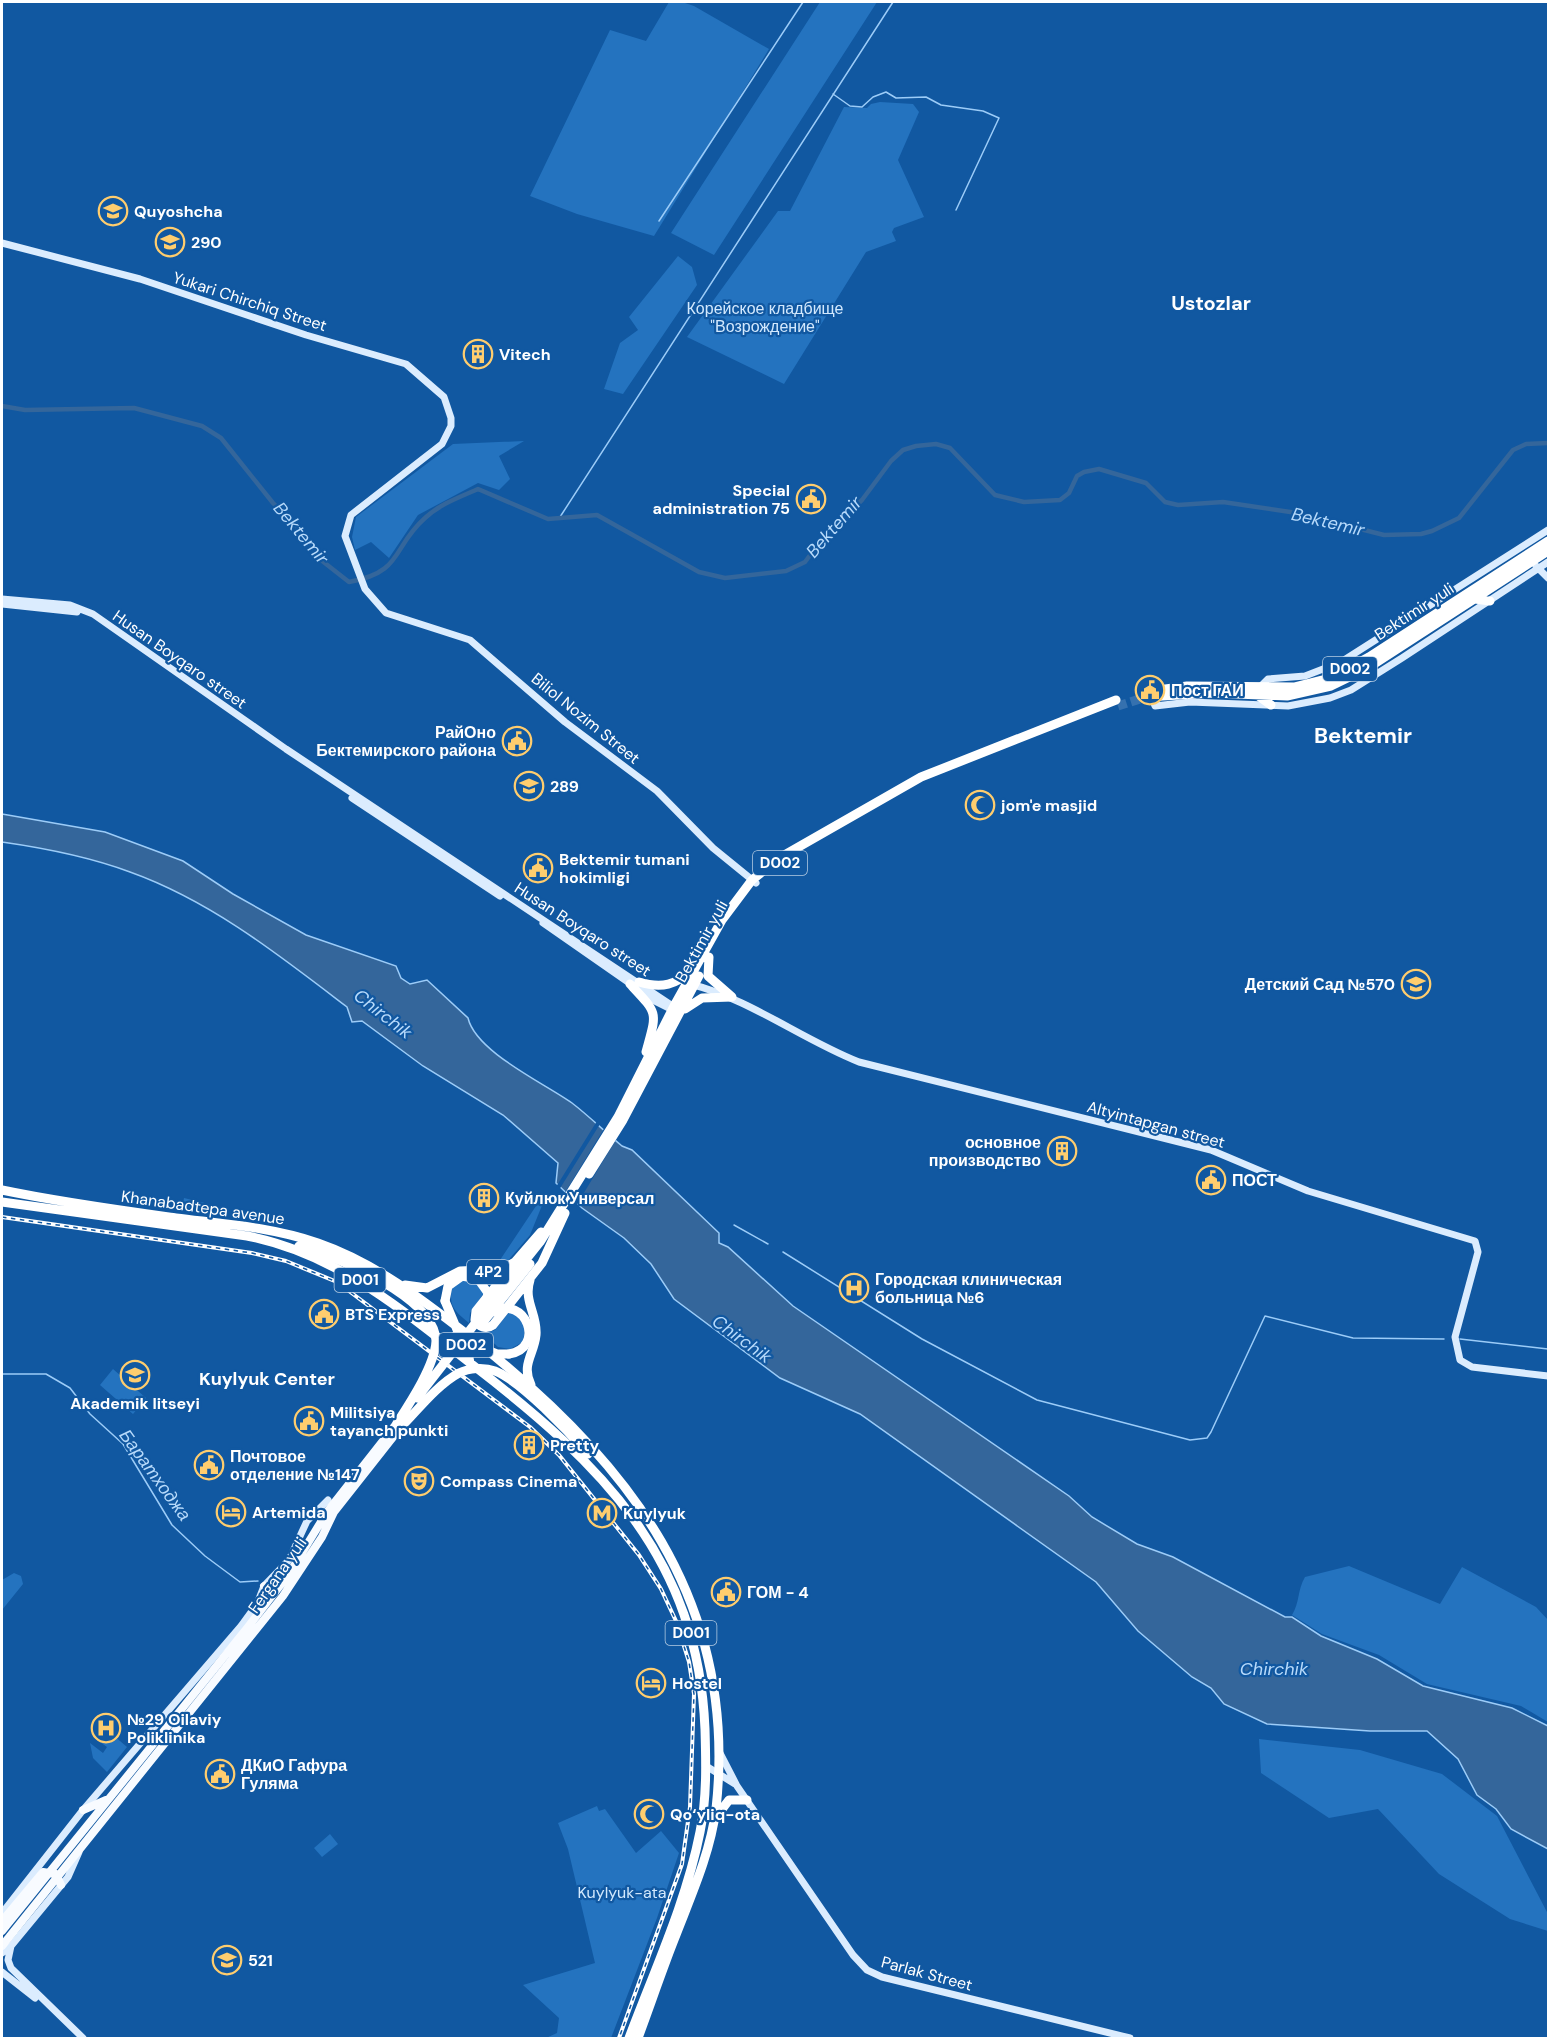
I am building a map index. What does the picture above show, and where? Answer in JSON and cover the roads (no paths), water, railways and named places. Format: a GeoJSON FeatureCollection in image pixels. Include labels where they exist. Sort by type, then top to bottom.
{"type":"FeatureCollection","features":[{"type":"Feature","properties":{"kind":"highway","name":"Bektimir yuli"},"geometry":{"type":"LineString","coordinates":[[1258,691],[1294,695],[1331,686],[1368,668],[1475,599],[1530,558],[1548,540]]}},
{"type":"Feature","properties":{"kind":"highway","name":"Bektimir yuli"},"geometry":{"type":"LineString","coordinates":[[1147,695],[1258,691],[1306,685],[1346,671],[1530,558],[1548,551]]}},
{"type":"Feature","properties":{"kind":"highway"},"geometry":{"type":"LineString","coordinates":[[1475,599],[1490,601]]}},
{"type":"Feature","properties":{"kind":"highway"},"geometry":{"type":"LineString","coordinates":[[1454,625],[1456,611]]}},
{"type":"Feature","properties":{"kind":"highway"},"geometry":{"type":"LineString","coordinates":[[1258,691],[1271,705]]}},
{"type":"Feature","properties":{"kind":"highway","name":"Bektimir yuli"},"geometry":{"type":"LineString","coordinates":[[691,984],[699,963],[722,920],[754,881],[785,859],[922,781],[1118,703]]}},
{"type":"Feature","properties":{"kind":"highway","name":"Bektimir yuli"},"geometry":{"type":"LineString","coordinates":[[620,1118],[640,1073],[675,1010],[709,957],[727,921],[754,881]]}},
{"type":"Feature","properties":{"kind":"highway"},"geometry":{"type":"LineString","coordinates":[[709,957],[708,976],[732,997]]}},
{"type":"Feature","properties":{"kind":"highway"},"geometry":{"type":"LineString","coordinates":[[635,983],[658,987],[667,986],[680,980],[699,963]]}},
{"type":"Feature","properties":{"kind":"highway"},"geometry":{"type":"LineString","coordinates":[[635,983],[655,1016],[640,1073]]}},
{"type":"Feature","properties":{"kind":"highway"},"geometry":{"type":"LineString","coordinates":[[675,1010],[702,998],[732,997]]}},
{"type":"Feature","properties":{"kind":"highway","name":"Bektimir yuli"},"geometry":{"type":"LineString","coordinates":[[562,1211],[620,1118],[675,1010]]}},
{"type":"Feature","properties":{"kind":"highway","name":"Khanabadtepa avenue"},"geometry":{"type":"LineString","coordinates":[[2,1190],[105,1208],[282,1232],[334,1249],[395,1281],[484,1348],[539,1393],[574,1426],[617,1476],[675,1564],[692,1601],[704,1642],[714,1695],[718,1774],[714,1818],[704,1861],[638,2038]]}},
{"type":"Feature","properties":{"kind":"highway","name":"Khanabadtepa avenue"},"geometry":{"type":"LineString","coordinates":[[2,1202],[230,1234],[276,1243],[331,1264],[358,1279],[443,1340],[576,1451],[604,1480],[630,1514],[666,1573],[690,1629],[701,1677],[706,1766],[703,1813],[692,1866],[629,2038]]}},
{"type":"Feature","properties":{"kind":"highway","name":"4P2"},"geometry":{"type":"LineString","coordinates":[[395,1281],[414,1288],[427,1288],[460,1271],[494,1271],[515,1262],[562,1211]]}},
{"type":"Feature","properties":{"kind":"highway","name":"Fergana yuli"},"geometry":{"type":"LineString","coordinates":[[399,1425],[487,1314],[530,1266],[562,1211]]}},
{"type":"Feature","properties":{"kind":"highway"},"geometry":{"type":"LineString","coordinates":[[276,1243],[305,1248],[329,1256],[396,1292],[424,1312],[433,1326],[436,1339],[433,1355],[399,1425]]}},
{"type":"Feature","properties":{"kind":"highway"},"geometry":{"type":"LineString","coordinates":[[515,1262],[475,1313],[475,1320],[480,1326],[486,1328],[493,1325],[530,1266]]}},
{"type":"Feature","properties":{"kind":"highway","name":"4P2"},"geometry":{"type":"LineString","coordinates":[[530,1266],[527,1296],[536,1334],[526,1368],[530,1384],[539,1393]]}},
{"type":"Feature","properties":{"kind":"highway"},"geometry":{"type":"LineString","coordinates":[[443,1340],[450,1342],[456,1338],[458,1332],[445,1301],[447,1289],[454,1280],[465,1275],[473,1276],[482,1282],[487,1291],[487,1314],[509,1308],[520,1313],[527,1321],[530,1333],[526,1344],[520,1351],[497,1354],[477,1346],[470,1350],[468,1356],[470,1363]]}},
{"type":"Feature","properties":{"kind":"highway"},"geometry":{"type":"LineString","coordinates":[[399,1425],[455,1375],[469,1370],[485,1369],[498,1373],[524,1392],[588,1454],[607,1475],[630,1514]]}},
{"type":"Feature","properties":{"kind":"highway"},"geometry":{"type":"LineString","coordinates":[[714,1818],[729,1800],[747,1800]]}},
{"type":"Feature","properties":{"kind":"main road","name":"Fergana yuli"},"geometry":{"type":"LineString","coordinates":[[2,1946],[91,1821],[275,1592],[327,1512],[399,1425]]}},
{"type":"Feature","properties":{"kind":"main road","name":"Fergana yuli"},"geometry":{"type":"LineString","coordinates":[[2,1932],[81,1847],[283,1596],[322,1537],[334,1512],[399,1425]]}},
{"type":"Feature","properties":{"kind":"main road"},"geometry":{"type":"LineString","coordinates":[[264,1586],[266,1593],[275,1592]]}},
{"type":"Feature","properties":{"kind":"main road"},"geometry":{"type":"LineString","coordinates":[[91,1821],[95,1796]]}},
{"type":"Feature","properties":{"kind":"main road"},"geometry":{"type":"LineString","coordinates":[[83,1810],[108,1800]]}},
{"type":"Feature","properties":{"kind":"main road"},"geometry":{"type":"LineString","coordinates":[[2,1921],[38,1876],[54,1874],[61,1886]]}},
{"type":"Feature","properties":{"kind":"street","name":"Yukari Chirchiq Street"},"geometry":{"type":"LineString","coordinates":[[2,243],[140,279],[306,335],[406,364],[444,397],[451,418],[449,432],[442,444],[351,516],[345,536],[365,589],[380,607]]}},
{"type":"Feature","properties":{"kind":"street"},"geometry":{"type":"LineString","coordinates":[[1548,530],[1530,558],[1548,578]]}},
{"type":"Feature","properties":{"kind":"street","name":"Bektimir yuli"},"geometry":{"type":"LineString","coordinates":[[1147,695],[1155,706],[1190,702],[1309,704],[1351,690],[1454,625],[1490,601],[1530,558],[1548,562]]}},
{"type":"Feature","properties":{"kind":"street","name":"Husan Boyqaro street"},"geometry":{"type":"LineString","coordinates":[[2,599],[70,605],[93,614],[296,755],[675,1010]]}},
{"type":"Feature","properties":{"kind":"street","name":"Husan Boyqaro street"},"geometry":{"type":"LineString","coordinates":[[2,604],[69,610],[95,621],[322,778],[635,983]]}},
{"type":"Feature","properties":{"kind":"street","name":"Biliol Nozim Street"},"geometry":{"type":"LineString","coordinates":[[380,607],[395,617],[435,627],[470,640],[565,722],[657,791],[713,848],[754,881]]}},
{"type":"Feature","properties":{"kind":"street"},"geometry":{"type":"LineString","coordinates":[[691,984],[732,997]]}},
{"type":"Feature","properties":{"kind":"street","name":"Altyintapgan street"},"geometry":{"type":"LineString","coordinates":[[732,997],[800,1035],[859,1062],[1210,1150],[1308,1191],[1475,1240],[1478,1252],[1455,1337],[1460,1360],[1472,1367],[1548,1376]]}},
{"type":"Feature","properties":{"kind":"street"},"geometry":{"type":"LineString","coordinates":[[2,1913],[83,1810],[241,1626],[257,1604],[264,1586],[284,1567],[307,1521],[328,1500]]}},
{"type":"Feature","properties":{"kind":"street","name":"Parlak Street"},"geometry":{"type":"LineString","coordinates":[[717,1748],[737,1786],[853,1955],[870,1972],[1130,2038]]}},
{"type":"Feature","properties":{"kind":"street","name":"Parlak Street"},"geometry":{"type":"LineString","coordinates":[[706,1766],[737,1786]]}},
{"type":"Feature","properties":{"kind":"street"},"geometry":{"type":"LineString","coordinates":[[2,1953],[11,1946],[61,1886],[81,1847]]}},
{"type":"Feature","properties":{"kind":"street"},"geometry":{"type":"LineString","coordinates":[[11,1946],[8,1960],[11,1968],[83,2038]]}},
{"type":"Feature","properties":{"kind":"street"},"geometry":{"type":"LineString","coordinates":[[2,1972],[30,1994],[76,2038]]}},
{"type":"Feature","properties":{"kind":"water","name":"Chirchik"},"geometry":{"type":"Polygon","coordinates":[[[2,814],[105,832],[183,861],[233,894],[306,935],[396,966],[401,978],[410,984],[427,980],[468,1018],[474,1031],[497,1055],[572,1103],[622,1146],[632,1150],[719,1233],[719,1243],[728,1247],[793,1306],[1069,1496],[1092,1517],[1137,1544],[1173,1557],[1285,1617],[1292,1617],[1321,1636],[1377,1659],[1423,1686],[1512,1708],[1548,1726],[1548,1849],[1511,1829],[1496,1809],[1477,1795],[1458,1759],[1427,1731],[1370,1731],[1267,1724],[1224,1704],[1211,1688],[1192,1677],[1138,1631],[1096,1582],[860,1414],[780,1378],[674,1299],[651,1264],[624,1238],[582,1208],[556,1183],[558,1163],[503,1115],[423,1066],[362,1021],[352,1022],[347,1007],[270,949],[216,914],[189,898],[130,872],[67,854],[2,842],[2,814]]]}},
{"type":"Feature","properties":{"kind":"waterway"},"geometry":{"type":"LineString","coordinates":[[659,221],[803,2]]}},
{"type":"Feature","properties":{"kind":"waterway"},"geometry":{"type":"LineString","coordinates":[[560,517],[893,2]]}},
{"type":"Feature","properties":{"kind":"waterway"},"geometry":{"type":"LineString","coordinates":[[833,94],[850,106],[862,107],[873,97],[886,92],[896,98],[926,97],[941,105],[983,111],[999,118],[956,210]]}},
{"type":"Feature","properties":{"kind":"waterway","name":"Bektemir"},"geometry":{"type":"LineString","coordinates":[[2,406],[25,410],[134,408],[202,426],[221,438],[273,503],[303,533],[321,560],[349,582],[367,578],[379,572],[395,558],[414,529],[425,518],[450,501],[478,489],[548,519],[597,515],[699,572],[725,578],[786,571],[805,562],[825,535],[862,500],[891,461],[903,450],[916,446],[936,444],[950,448],[995,495],[1024,502],[1060,500],[1069,493],[1077,476],[1099,469],[1146,483],[1165,502],[1178,505],[1223,502],[1297,513],[1384,535],[1421,534],[1459,518],[1513,450],[1526,444],[1548,443]]}},
{"type":"Feature","properties":{"kind":"waterway"},"geometry":{"type":"LineString","coordinates":[[734,1225],[768,1244]]}},
{"type":"Feature","properties":{"kind":"waterway"},"geometry":{"type":"LineString","coordinates":[[783,1252],[922,1339],[1037,1400],[1190,1440],[1207,1438],[1211,1432],[1265,1316],[1353,1338],[1444,1339]]}},
{"type":"Feature","properties":{"kind":"waterway"},"geometry":{"type":"LineString","coordinates":[[1460,1339],[1548,1349]]}},
{"type":"Feature","properties":{"kind":"waterway","name":"Баратходжа"},"geometry":{"type":"LineString","coordinates":[[2,1374],[46,1374],[70,1388],[90,1414],[123,1444],[172,1525],[205,1556],[240,1582],[258,1581]]}},
{"type":"Feature","properties":{"kind":"tunnel"},"geometry":{"type":"LineString","coordinates":[[1118,706],[1146,697]]}},
{"type":"Feature","properties":{"kind":"railway"},"geometry":{"type":"LineString","coordinates":[[2,1217],[252,1253],[286,1261],[337,1282],[530,1427],[559,1455],[639,1555],[661,1589],[676,1621],[689,1662],[694,1694],[690,1807],[682,1864],[619,2038]]}},
{"type":"Feature","properties":{"kind":"place","name":"Quyoshcha"},"geometry":{"type":"Point","coordinates":[113,211]}},
{"type":"Feature","properties":{"kind":"place","name":"290"},"geometry":{"type":"Point","coordinates":[170,242]}},
{"type":"Feature","properties":{"kind":"place","name":"Vitech"},"geometry":{"type":"Point","coordinates":[478,354]}},
{"type":"Feature","properties":{"kind":"place","name":"Special administration 75"},"geometry":{"type":"Point","coordinates":[811,499]}},
{"type":"Feature","properties":{"kind":"place","name":"Пост ГАИ"},"geometry":{"type":"Point","coordinates":[1150,690]}},
{"type":"Feature","properties":{"kind":"place","name":"РайОно Бектемирского района"},"geometry":{"type":"Point","coordinates":[517,741]}},
{"type":"Feature","properties":{"kind":"place","name":"289"},"geometry":{"type":"Point","coordinates":[529,786]}},
{"type":"Feature","properties":{"kind":"place","name":"jom'e masjid"},"geometry":{"type":"Point","coordinates":[980,805]}},
{"type":"Feature","properties":{"kind":"place","name":"Bektemir tumani hokimligi"},"geometry":{"type":"Point","coordinates":[538,868]}},
{"type":"Feature","properties":{"kind":"place","name":"Детский Сад №570"},"geometry":{"type":"Point","coordinates":[1416,984]}},
{"type":"Feature","properties":{"kind":"place","name":"основное производство"},"geometry":{"type":"Point","coordinates":[1062,1151]}},
{"type":"Feature","properties":{"kind":"place","name":"ПОСТ"},"geometry":{"type":"Point","coordinates":[1211,1180]}},
{"type":"Feature","properties":{"kind":"place","name":"Куйлюк Универсал"},"geometry":{"type":"Point","coordinates":[484,1198]}},
{"type":"Feature","properties":{"kind":"place","name":"Городская клиническая больница №6"},"geometry":{"type":"Point","coordinates":[854,1288]}},
{"type":"Feature","properties":{"kind":"place","name":"BTS Express"},"geometry":{"type":"Point","coordinates":[324,1314]}},
{"type":"Feature","properties":{"kind":"place","name":"Akademik litseyi"},"geometry":{"type":"Point","coordinates":[135,1375]}},
{"type":"Feature","properties":{"kind":"place","name":"Militsiya tayanch punkti"},"geometry":{"type":"Point","coordinates":[309,1421]}},
{"type":"Feature","properties":{"kind":"place","name":"Pretty"},"geometry":{"type":"Point","coordinates":[529,1445]}},
{"type":"Feature","properties":{"kind":"place","name":"Почтовое отделение №147"},"geometry":{"type":"Point","coordinates":[209,1465]}},
{"type":"Feature","properties":{"kind":"place","name":"Compass Cinema"},"geometry":{"type":"Point","coordinates":[419,1481]}},
{"type":"Feature","properties":{"kind":"place","name":"Artemida"},"geometry":{"type":"Point","coordinates":[231,1512]}},
{"type":"Feature","properties":{"kind":"place","name":"Kuylyuk"},"geometry":{"type":"Point","coordinates":[602,1513]}},
{"type":"Feature","properties":{"kind":"place","name":"ГОМ - 4"},"geometry":{"type":"Point","coordinates":[726,1592]}},
{"type":"Feature","properties":{"kind":"place","name":"Hostel"},"geometry":{"type":"Point","coordinates":[651,1683]}},
{"type":"Feature","properties":{"kind":"place","name":"№29 Oilaviy Poliklinika"},"geometry":{"type":"Point","coordinates":[106,1728]}},
{"type":"Feature","properties":{"kind":"place","name":"ДКиО Гафура Гуляма"},"geometry":{"type":"Point","coordinates":[220,1774]}},
{"type":"Feature","properties":{"kind":"place","name":"Qo‘yliq-ota"},"geometry":{"type":"Point","coordinates":[649,1814]}},
{"type":"Feature","properties":{"kind":"place","name":"521"},"geometry":{"type":"Point","coordinates":[227,1960]}},
{"type":"Feature","properties":{"kind":"district","name":"Ustozlar"},"geometry":{"type":"Point","coordinates":[1211,303]}},
{"type":"Feature","properties":{"kind":"district","name":"Bektemir"},"geometry":{"type":"Point","coordinates":[1363,735]}},
{"type":"Feature","properties":{"kind":"district","name":"Kuylyuk Center"},"geometry":{"type":"Point","coordinates":[267,1379]}},
{"type":"Feature","properties":{"kind":"park label","name":"Корейское кладбище \"Возрождение\""},"geometry":{"type":"Point","coordinates":[765,317]}},
{"type":"Feature","properties":{"kind":"park label","name":"Kuylyuk-ata"},"geometry":{"type":"Point","coordinates":[622,1892]}}]}
